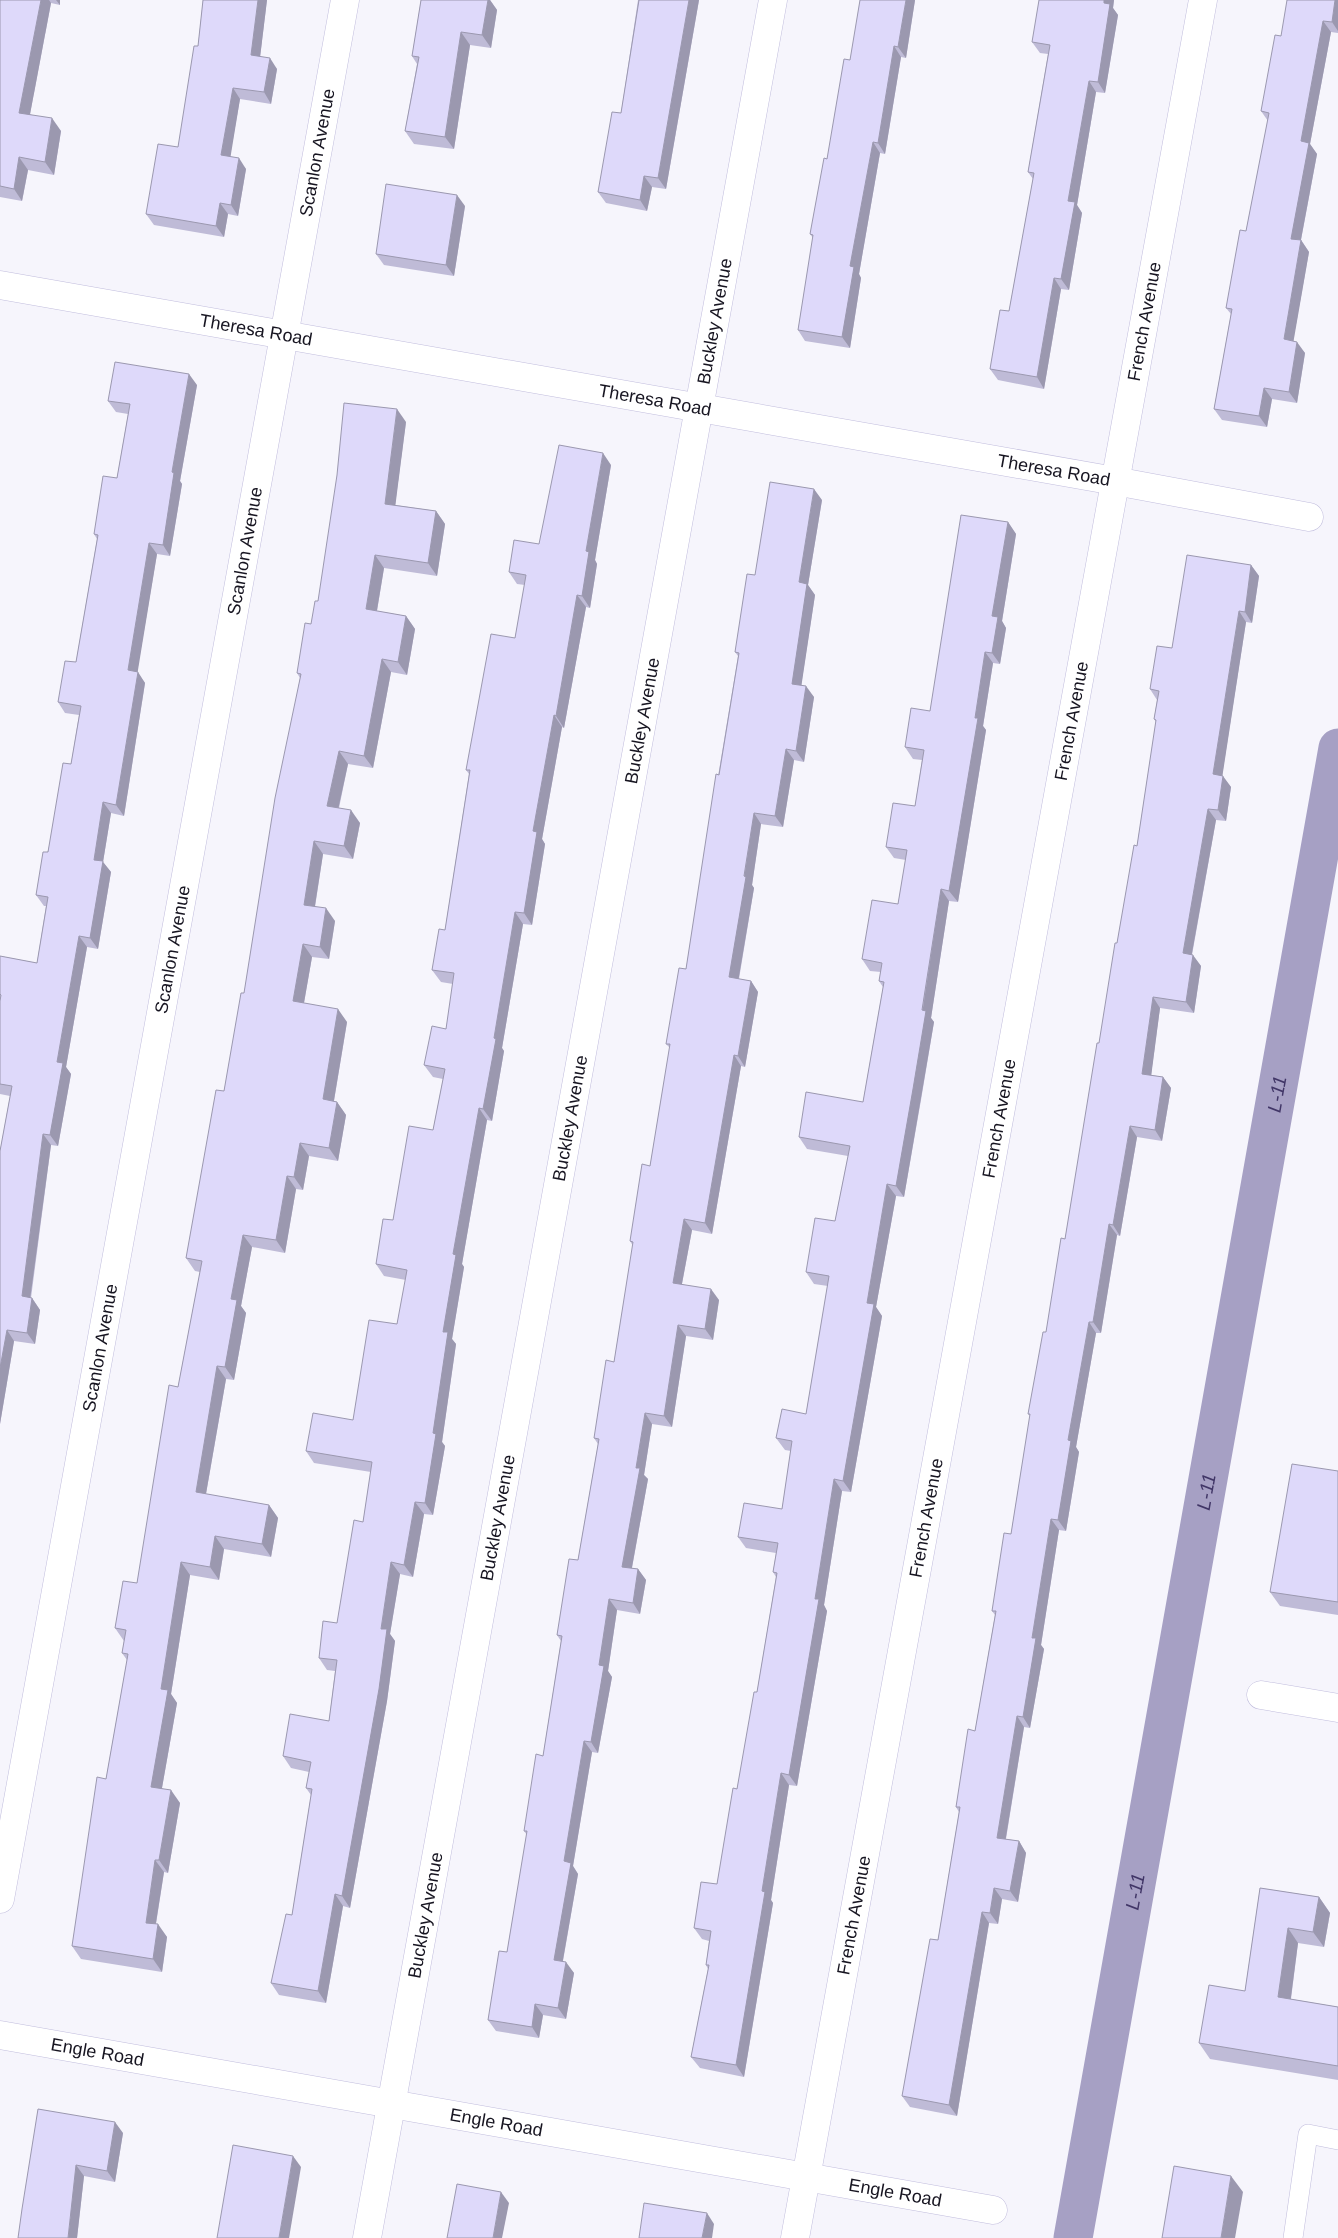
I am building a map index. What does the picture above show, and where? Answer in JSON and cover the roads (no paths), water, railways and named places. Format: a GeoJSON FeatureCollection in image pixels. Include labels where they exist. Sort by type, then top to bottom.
{"type":"FeatureCollection","features":[{"type":"Feature","properties":{"kind":"street","name":"Scanlon Avenue"},"geometry":{"type":"LineString","coordinates":[[0,1899],[345,0]]}},
{"type":"Feature","properties":{"kind":"street","name":"Buckley Avenue"},"geometry":{"type":"LineString","coordinates":[[367,2238],[773,0]]}},
{"type":"Feature","properties":{"kind":"street","name":"French Avenue"},"geometry":{"type":"LineString","coordinates":[[795,2238],[1203,0]]}},
{"type":"Feature","properties":{"kind":"street","name":"Theresa Road"},"geometry":{"type":"LineString","coordinates":[[0,285],[1115,481],[1309,517]]}},
{"type":"Feature","properties":{"kind":"street"},"geometry":{"type":"LineString","coordinates":[[1261,1695],[1338,1708]]}},
{"type":"Feature","properties":{"kind":"street","name":"Engle Road"},"geometry":{"type":"LineString","coordinates":[[0,2035],[993,2210]]}},
{"type":"Feature","properties":{"kind":"lane"},"geometry":{"type":"LineString","coordinates":[[1293,2238],[1308,2134],[1338,2140]]}},
{"type":"Feature","properties":{"kind":"waterway","name":"L-11"},"geometry":{"type":"LineString","coordinates":[[1073,2238],[1338,748]]}}]}
